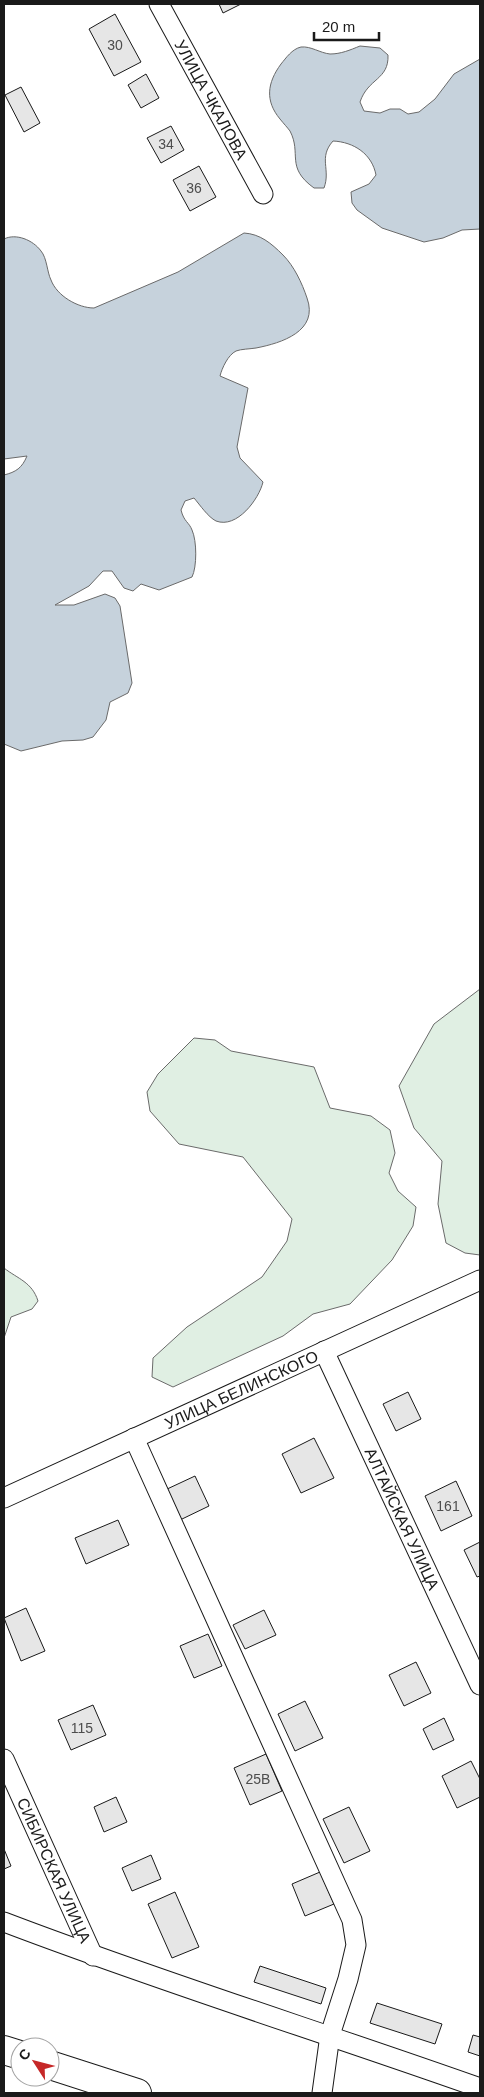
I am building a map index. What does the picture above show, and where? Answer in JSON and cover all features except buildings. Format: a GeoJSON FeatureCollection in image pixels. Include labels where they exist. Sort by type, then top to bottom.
{"type":"FeatureCollection","features":[{"type":"Feature","properties":{"kind":"main road"},"geometry":{"type":"LineString","coordinates":[[60,2068],[137,2093]]}},
{"type":"Feature","properties":{"kind":"street","name":"УЛИЦА ЧКАЛОВА"},"geometry":{"type":"LineString","coordinates":[[159,4],[264,194]]}},
{"type":"Feature","properties":{"kind":"street","name":"УЛИЦА БЕЛИНСКОГО"},"geometry":{"type":"LineString","coordinates":[[4,1498],[480,1280]]}},
{"type":"Feature","properties":{"kind":"street","name":"АЛТАЙСКАЯ УЛИЦА"},"geometry":{"type":"LineString","coordinates":[[324,1352],[480,1685]]}},
{"type":"Feature","properties":{"kind":"street"},"geometry":{"type":"LineString","coordinates":[[134,1438],[352,1920],[356,1945],[348,1979],[330,2035],[322,2093]]}},
{"type":"Feature","properties":{"kind":"street","name":"СИБИРСКАЯ УЛИЦА"},"geometry":{"type":"LineString","coordinates":[[4,1759],[93,1956]]}},
{"type":"Feature","properties":{"kind":"street"},"geometry":{"type":"LineString","coordinates":[[4,1922],[93,1956],[330,2035],[480,2088]]}},
{"type":"Feature","properties":{"kind":"green space"},"geometry":{"type":"Polygon","coordinates":[[[480,989],[480,1255],[465,1253],[446,1243],[438,1204],[442,1161],[414,1128],[399,1086],[434,1024],[480,989]]]}},
{"type":"Feature","properties":{"kind":"green space"},"geometry":{"type":"Polygon","coordinates":[[[194,1038],[215,1040],[231,1051],[314,1067],[330,1108],[371,1116],[390,1130],[395,1153],[389,1173],[398,1191],[416,1207],[413,1226],[392,1260],[350,1304],[313,1314],[283,1336],[173,1387],[152,1377],[153,1358],[187,1327],[262,1277],[287,1241],[292,1219],[243,1157],[179,1144],[150,1111],[147,1092],[158,1074],[194,1038]]]}},
{"type":"Feature","properties":{"kind":"green space"},"geometry":{"type":"Polygon","coordinates":[[[4,1268],[28,1285],[38,1301],[32,1309],[11,1317],[4,1338],[4,1268]]]}},
{"type":"Feature","properties":{"kind":"shaded area"},"geometry":{"type":"Polygon","coordinates":[[[360,46],[380,48],[388,55],[385,70],[368,88],[360,102],[364,111],[380,113],[390,109],[400,109],[408,114],[419,112],[435,99],[454,74],[480,59],[480,229],[462,230],[443,238],[424,242],[382,228],[357,210],[352,203],[351,192],[369,184],[376,175],[371,161],[366,155],[361,150],[348,144],[333,141],[329,147],[325,158],[326,181],[324,188],[314,188],[300,173],[297,167],[295,147],[290,131],[275,112],[270,99],[271,85],[276,71],[292,52],[301,47],[330,54],[342,53],[360,46]]]}},
{"type":"Feature","properties":{"kind":"shaded area"},"geometry":{"type":"Polygon","coordinates":[[[244,233],[255,235],[265,240],[287,259],[300,281],[309,309],[308,319],[296,334],[277,343],[236,351],[228,359],[220,376],[248,388],[237,447],[240,458],[263,482],[261,489],[246,511],[232,521],[216,521],[207,514],[194,498],[185,501],[181,510],[192,530],[196,547],[196,561],[192,577],[159,590],[141,584],[133,591],[124,588],[112,571],[103,571],[89,586],[55,605],[74,605],[105,594],[115,598],[120,606],[132,683],[128,693],[110,702],[106,720],[93,737],[83,740],[62,741],[21,751],[4,744],[4,475],[18,469],[27,456],[4,459],[4,239],[19,237],[38,247],[43,254],[50,277],[58,291],[69,300],[81,306],[94,308],[178,272],[244,233]]]}}]}
